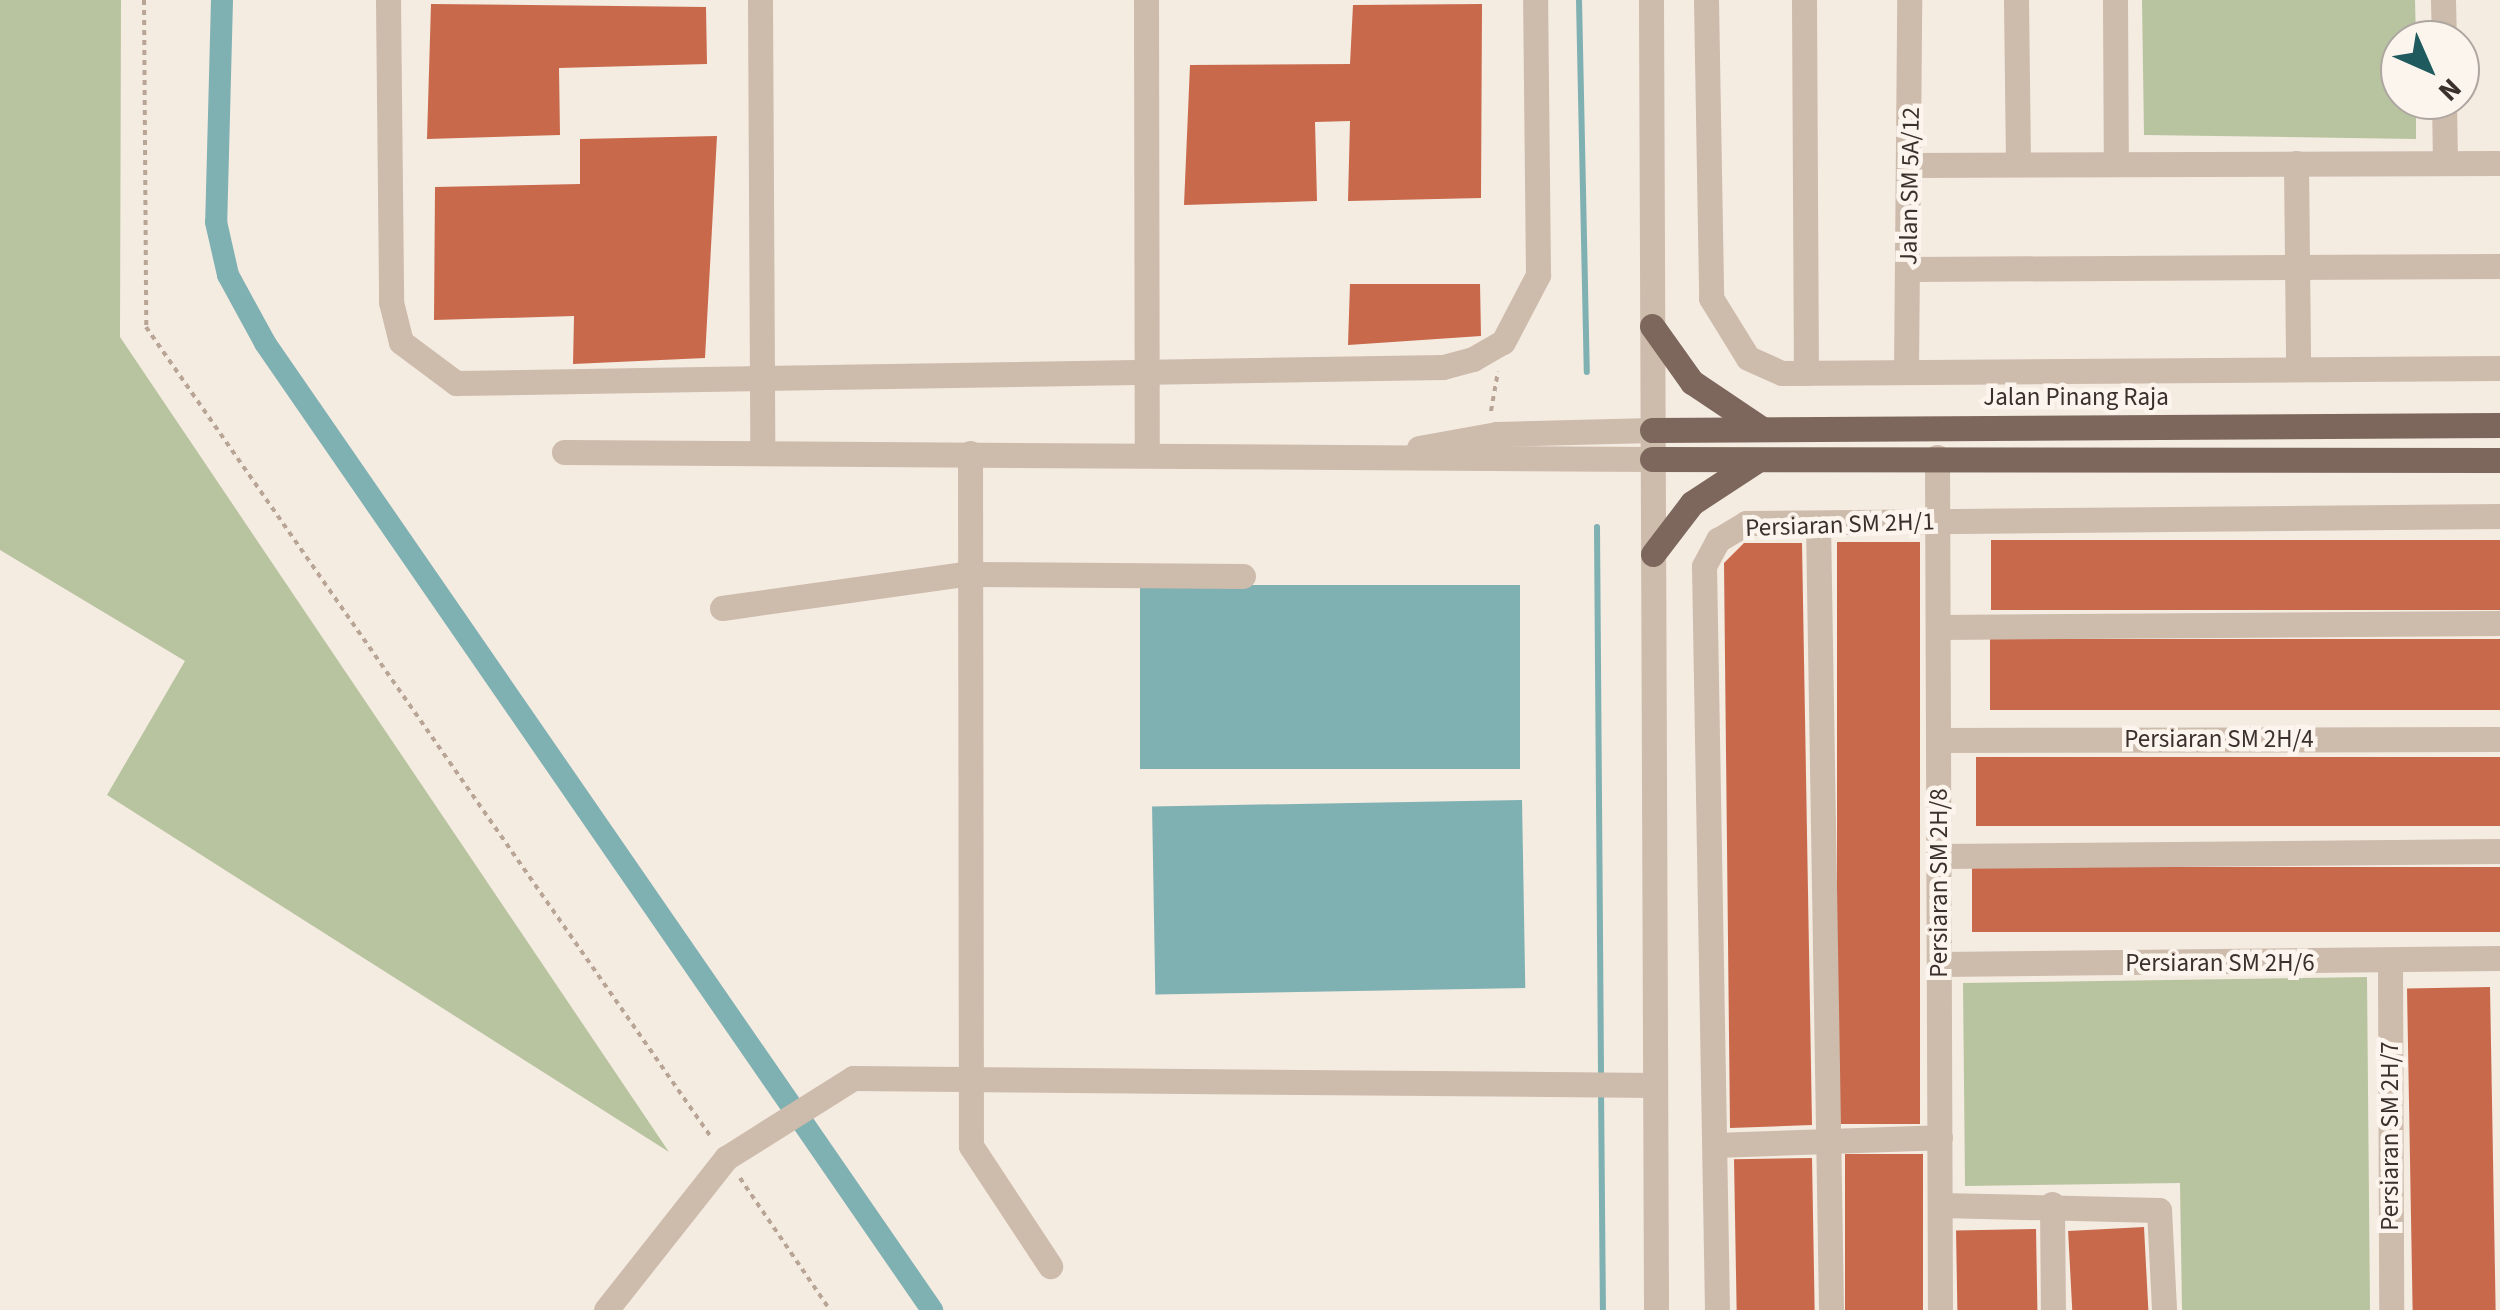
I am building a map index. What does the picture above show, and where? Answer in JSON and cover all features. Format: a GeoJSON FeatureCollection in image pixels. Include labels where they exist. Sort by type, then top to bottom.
{"type":"FeatureCollection","features":[{"type":"Feature","properties":{"kind":"main road"},"geometry":{"type":"LineString","coordinates":[[1652,326],[1692,382],[1764,429]]}},
{"type":"Feature","properties":{"kind":"main road","name":"Jalan Pinang Raja"},"geometry":{"type":"LineString","coordinates":[[1652,430],[2500,425]]}},
{"type":"Feature","properties":{"kind":"main road"},"geometry":{"type":"LineString","coordinates":[[1652,554],[1692,503],[1760,458]]}},
{"type":"Feature","properties":{"kind":"main road"},"geometry":{"type":"LineString","coordinates":[[1652,460],[2500,460]]}},
{"type":"Feature","properties":{"kind":"street"},"geometry":{"type":"LineString","coordinates":[[388,0],[391,302],[401,342],[424,368],[456,382],[1443,367],[1503,342],[1538,276],[1535,0]]}},
{"type":"Feature","properties":{"kind":"street"},"geometry":{"type":"LineString","coordinates":[[760,0],[762,452]]}},
{"type":"Feature","properties":{"kind":"street"},"geometry":{"type":"LineString","coordinates":[[1146,0],[1147,454]]}},
{"type":"Feature","properties":{"kind":"street"},"geometry":{"type":"LineString","coordinates":[[1651,0],[1656,1310]]}},
{"type":"Feature","properties":{"kind":"street"},"geometry":{"type":"LineString","coordinates":[[1706,0],[1710,298],[1748,358],[1806,372],[2500,368]]}},
{"type":"Feature","properties":{"kind":"street"},"geometry":{"type":"LineString","coordinates":[[1804,0],[1806,372]]}},
{"type":"Feature","properties":{"kind":"street","name":"Jalan SM 5A/12"},"geometry":{"type":"LineString","coordinates":[[1906,372],[1912,165],[1909,0]]}},
{"type":"Feature","properties":{"kind":"street"},"geometry":{"type":"LineString","coordinates":[[2016,0],[2018,164]]}},
{"type":"Feature","properties":{"kind":"street"},"geometry":{"type":"LineString","coordinates":[[2114,0],[2116,164]]}},
{"type":"Feature","properties":{"kind":"street"},"geometry":{"type":"LineString","coordinates":[[2444,120],[2445,163]]}},
{"type":"Feature","properties":{"kind":"street"},"geometry":{"type":"LineString","coordinates":[[1912,165],[2500,163]]}},
{"type":"Feature","properties":{"kind":"street"},"geometry":{"type":"LineString","coordinates":[[2296,164],[2298,367]]}},
{"type":"Feature","properties":{"kind":"street"},"geometry":{"type":"LineString","coordinates":[[1909,269],[2500,266]]}},
{"type":"Feature","properties":{"kind":"street"},"geometry":{"type":"LineString","coordinates":[[1374,455],[1486,436],[1652,430]]}},
{"type":"Feature","properties":{"kind":"street"},"geometry":{"type":"LineString","coordinates":[[564,452],[1652,460]]}},
{"type":"Feature","properties":{"kind":"street"},"geometry":{"type":"LineString","coordinates":[[970,454],[965,574],[969,1079],[976,1159],[1050,1266]]}},
{"type":"Feature","properties":{"kind":"street","name":"Persiaran SM 2H/8"},"geometry":{"type":"LineString","coordinates":[[1937,457],[1940,1310]]}},
{"type":"Feature","properties":{"kind":"street","name":"Persiaran SM 2H/1"},"geometry":{"type":"LineString","coordinates":[[1717,1310],[1704,566],[1735,526],[2500,516]]}},
{"type":"Feature","properties":{"kind":"street"},"geometry":{"type":"LineString","coordinates":[[1818,524],[1831,1310]]}},
{"type":"Feature","properties":{"kind":"street"},"geometry":{"type":"LineString","coordinates":[[722,608],[965,574],[1243,576]]}},
{"type":"Feature","properties":{"kind":"street"},"geometry":{"type":"LineString","coordinates":[[1938,628],[2500,623]]}},
{"type":"Feature","properties":{"kind":"street","name":"Persiaran SM 2H/4"},"geometry":{"type":"LineString","coordinates":[[1938,740],[2500,739]]}},
{"type":"Feature","properties":{"kind":"street"},"geometry":{"type":"LineString","coordinates":[[1938,856],[2500,851]]}},
{"type":"Feature","properties":{"kind":"street","name":"Persiaran SM 2H/6"},"geometry":{"type":"LineString","coordinates":[[1939,964],[2500,958]]}},
{"type":"Feature","properties":{"kind":"street","name":"Persiaran SM 2H/7"},"geometry":{"type":"LineString","coordinates":[[2390,962],[2391,1310]]}},
{"type":"Feature","properties":{"kind":"street"},"geometry":{"type":"LineString","coordinates":[[606,1310],[726,1158],[766,1126],[834,1086],[969,1079],[1655,1085]]}},
{"type":"Feature","properties":{"kind":"street"},"geometry":{"type":"LineString","coordinates":[[1716,1144],[1940,1137]]}},
{"type":"Feature","properties":{"kind":"street"},"geometry":{"type":"LineString","coordinates":[[1940,1204],[2052,1204],[2160,1210],[2164,1310]]}},
{"type":"Feature","properties":{"kind":"street"},"geometry":{"type":"LineString","coordinates":[[2052,1204],[2053,1310]]}},
{"type":"Feature","properties":{"kind":"path"},"geometry":{"type":"LineString","coordinates":[[144,0],[146,326],[830,1310]]}},
{"type":"Feature","properties":{"kind":"path"},"geometry":{"type":"LineString","coordinates":[[1486,436],[1503,342]]}},
{"type":"Feature","properties":{"kind":"green space"},"geometry":{"type":"Polygon","coordinates":[[[0,0],[121,0],[120,337],[669,1152],[107,795],[185,661],[0,550],[0,0]]]}},
{"type":"Feature","properties":{"kind":"green space"},"geometry":{"type":"Polygon","coordinates":[[[2142,0],[2415,0],[2416,20],[2380,20],[2380,120],[2416,120],[2416,139],[2144,135],[2142,0]]]}},
{"type":"Feature","properties":{"kind":"green space"},"geometry":{"type":"Polygon","coordinates":[[[2367,977],[2370,1310],[2182,1310],[2180,1183],[1965,1186],[1963,983],[2367,977]]]}},
{"type":"Feature","properties":{"kind":"water"},"geometry":{"type":"Polygon","coordinates":[[[1140,585],[1520,585],[1520,769],[1140,769],[1140,585]]]}},
{"type":"Feature","properties":{"kind":"water"},"geometry":{"type":"Polygon","coordinates":[[[1522,800],[1525,988],[1155,994],[1152,806],[1522,800]]]}},
{"type":"Feature","properties":{"kind":"building"},"geometry":{"type":"Polygon","coordinates":[[[431,4],[706,7],[707,64],[559,68],[560,135],[427,139],[431,4]]]}},
{"type":"Feature","properties":{"kind":"building"},"geometry":{"type":"Polygon","coordinates":[[[1482,4],[1481,198],[1348,201],[1350,121],[1315,122],[1317,201],[1184,205],[1190,65],[1350,64],[1353,5],[1482,4]]]}},
{"type":"Feature","properties":{"kind":"building"},"geometry":{"type":"Polygon","coordinates":[[[717,136],[705,358],[573,364],[574,316],[434,320],[435,187],[580,184],[580,139],[717,136]]]}},
{"type":"Feature","properties":{"kind":"building"},"geometry":{"type":"Polygon","coordinates":[[[1350,284],[1480,284],[1481,336],[1348,345],[1350,284]]]}},
{"type":"Feature","properties":{"kind":"building"},"geometry":{"type":"Polygon","coordinates":[[[1991,540],[2500,540],[2500,610],[1991,610],[1991,540]]]}},
{"type":"Feature","properties":{"kind":"building"},"geometry":{"type":"Polygon","coordinates":[[[1837,542],[1920,542],[1920,1124],[1837,1124],[1837,542]]]}},
{"type":"Feature","properties":{"kind":"building"},"geometry":{"type":"Polygon","coordinates":[[[1744,543],[1802,543],[1812,1125],[1730,1128],[1724,563],[1744,543]]]}},
{"type":"Feature","properties":{"kind":"building"},"geometry":{"type":"Polygon","coordinates":[[[1990,639],[2500,639],[2500,710],[1990,710],[1990,639]]]}},
{"type":"Feature","properties":{"kind":"building"},"geometry":{"type":"Polygon","coordinates":[[[1976,757],[2500,757],[2500,826],[1976,826],[1976,757]]]}},
{"type":"Feature","properties":{"kind":"building"},"geometry":{"type":"Polygon","coordinates":[[[1972,867],[2500,867],[2500,932],[1972,932],[1972,867]]]}},
{"type":"Feature","properties":{"kind":"building"},"geometry":{"type":"Polygon","coordinates":[[[2490,987],[2496,1310],[2413,1310],[2407,988],[2490,987]]]}},
{"type":"Feature","properties":{"kind":"building"},"geometry":{"type":"Polygon","coordinates":[[[1845,1154],[1923,1154],[1923,1310],[1845,1310],[1845,1154]]]}},
{"type":"Feature","properties":{"kind":"building"},"geometry":{"type":"Polygon","coordinates":[[[1812,1158],[1815,1310],[1737,1310],[1734,1159],[1812,1158]]]}},
{"type":"Feature","properties":{"kind":"building"},"geometry":{"type":"Polygon","coordinates":[[[2144,1227],[2148,1310],[2072,1310],[2068,1231],[2144,1227]]]}},
{"type":"Feature","properties":{"kind":"building"},"geometry":{"type":"Polygon","coordinates":[[[2036,1229],[2037,1310],[1957,1310],[1956,1230],[2036,1229]]]}},
{"type":"Feature","properties":{"kind":"waterway"},"geometry":{"type":"LineString","coordinates":[[222,0],[216,222],[228,275],[265,343],[932,1310]]}},
{"type":"Feature","properties":{"kind":"waterway"},"geometry":{"type":"LineString","coordinates":[[1579,0],[1587,372]]}},
{"type":"Feature","properties":{"kind":"waterway"},"geometry":{"type":"LineString","coordinates":[[1597,527],[1601,1076]]}},
{"type":"Feature","properties":{"kind":"waterway"},"geometry":{"type":"LineString","coordinates":[[1601,1089],[1603,1310]]}}]}
